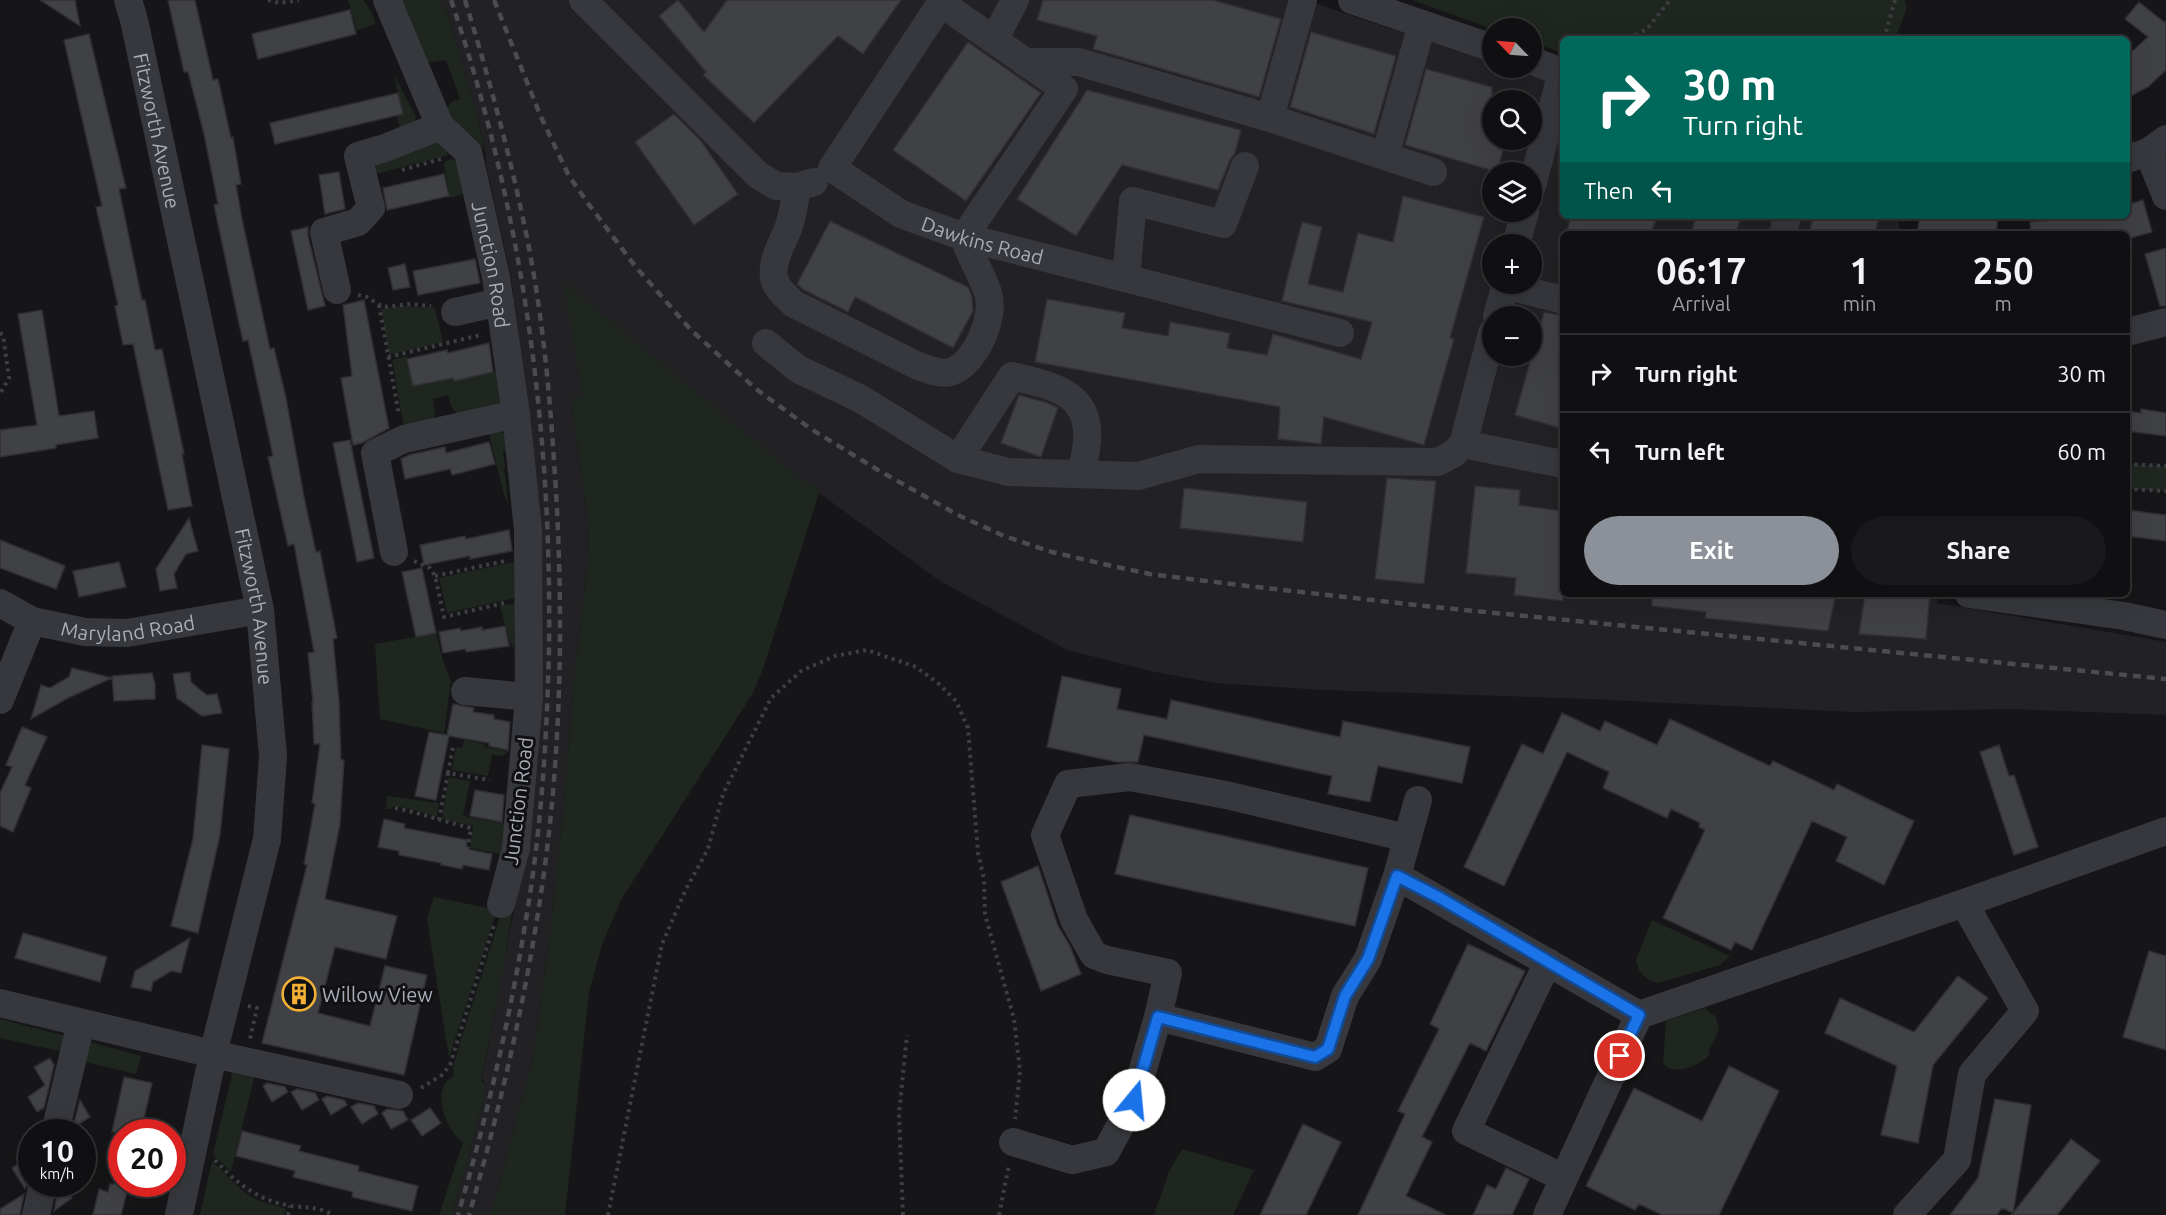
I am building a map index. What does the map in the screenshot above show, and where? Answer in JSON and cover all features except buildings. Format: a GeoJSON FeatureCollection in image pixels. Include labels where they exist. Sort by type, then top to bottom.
{"type":"FeatureCollection","features":[{"type":"Feature","properties":{"kind":"street","name":"Fitzworth Avenue"},"geometry":{"type":"LineString","coordinates":[[128,0],[260,610],[273,756],[267,839],[213,1054],[179,1215]]}},
{"type":"Feature","properties":{"kind":"street","name":"Junction Road"},"geometry":{"type":"LineString","coordinates":[[387,0],[440,126],[468,152],[496,277],[516,414],[528,530],[529,697],[516,848],[501,904]]}},
{"type":"Feature","properties":{"kind":"street"},"geometry":{"type":"LineString","coordinates":[[583,0],[758,175],[776,186],[797,187],[811,184],[832,168],[942,1],[1064,89],[964,237],[989,295],[989,305],[979,344],[962,367],[947,373],[918,366],[794,304],[778,289],[774,279],[774,268],[777,253],[790,220],[797,187]]}},
{"type":"Feature","properties":{"kind":"street"},"geometry":{"type":"LineString","coordinates":[[994,40],[1015,0]]}},
{"type":"Feature","properties":{"kind":"street"},"geometry":{"type":"LineString","coordinates":[[1270,118],[1303,0]]}},
{"type":"Feature","properties":{"kind":"street"},"geometry":{"type":"LineString","coordinates":[[1352,0],[1482,45]]}},
{"type":"Feature","properties":{"kind":"street"},"geometry":{"type":"LineString","coordinates":[[1384,156],[1422,24]]}},
{"type":"Feature","properties":{"kind":"street"},"geometry":{"type":"LineString","coordinates":[[1025,62],[1079,62],[1270,118],[1433,172]]}},
{"type":"Feature","properties":{"kind":"street"},"geometry":{"type":"LineString","coordinates":[[1542,65],[1560,71]]}},
{"type":"Feature","properties":{"kind":"street"},"geometry":{"type":"LineString","coordinates":[[1538,162],[1560,80]]}},
{"type":"Feature","properties":{"kind":"street"},"geometry":{"type":"LineString","coordinates":[[337,290],[324,232],[358,222],[366,216],[370,208],[358,156],[440,126]]}},
{"type":"Feature","properties":{"kind":"street"},"geometry":{"type":"LineString","coordinates":[[2147,150],[2166,196]]}},
{"type":"Feature","properties":{"kind":"street"},"geometry":{"type":"LineString","coordinates":[[1126,278],[1133,201],[1222,224],[1245,166]]}},
{"type":"Feature","properties":{"kind":"street","name":"Dawkins Road"},"geometry":{"type":"LineString","coordinates":[[832,168],[901,214],[964,237],[1340,333]]}},
{"type":"Feature","properties":{"kind":"street"},"geometry":{"type":"LineString","coordinates":[[1542,294],[1560,299]]}},
{"type":"Feature","properties":{"kind":"street"},"geometry":{"type":"LineString","coordinates":[[455,312],[500,302]]}},
{"type":"Feature","properties":{"kind":"street"},"geometry":{"type":"LineString","coordinates":[[2130,331],[2166,322]]}},
{"type":"Feature","properties":{"kind":"street"},"geometry":{"type":"LineString","coordinates":[[766,343],[798,369],[861,399],[958,459],[1008,472],[1138,476],[1199,459],[1438,462],[1453,454],[1463,444],[1483,366]]}},
{"type":"Feature","properties":{"kind":"street"},"geometry":{"type":"LineString","coordinates":[[958,459],[1012,376],[1050,385],[1073,397],[1085,417],[1087,441],[1081,474]]}},
{"type":"Feature","properties":{"kind":"street"},"geometry":{"type":"LineString","coordinates":[[394,552],[375,453],[404,439],[516,414]]}},
{"type":"Feature","properties":{"kind":"street"},"geometry":{"type":"LineString","coordinates":[[1463,444],[1560,463]]}},
{"type":"Feature","properties":{"kind":"street"},"geometry":{"type":"LineString","coordinates":[[1990,597],[2124,616],[2166,625]]}},
{"type":"Feature","properties":{"kind":"street","name":"Maryland Road"},"geometry":{"type":"LineString","coordinates":[[0,603],[32,621],[85,632],[127,633],[260,610]]}},
{"type":"Feature","properties":{"kind":"street"},"geometry":{"type":"LineString","coordinates":[[0,700],[32,621]]}},
{"type":"Feature","properties":{"kind":"street"},"geometry":{"type":"LineString","coordinates":[[465,691],[529,697]]}},
{"type":"Feature","properties":{"kind":"street"},"geometry":{"type":"LineString","coordinates":[[1013,1142],[1072,1160],[1106,1152],[1134,1100],[1168,973],[1094,955],[1074,920],[1045,835],[1068,784],[1130,777],[1226,795],[1407,837]]}},
{"type":"Feature","properties":{"kind":"street"},"geometry":{"type":"LineString","coordinates":[[1158,1017],[1315,1057],[1328,1049],[1345,996],[1368,959],[1397,876],[1418,800]]}},
{"type":"Feature","properties":{"kind":"street"},"geometry":{"type":"LineString","coordinates":[[1547,1215],[1639,1015],[2166,831]]}},
{"type":"Feature","properties":{"kind":"street"},"geometry":{"type":"LineString","coordinates":[[1397,876],[1639,1015]]}},
{"type":"Feature","properties":{"kind":"street"},"geometry":{"type":"LineString","coordinates":[[1907,1215],[1957,1160],[1972,1074],[2025,1011],[1964,903]]}},
{"type":"Feature","properties":{"kind":"street"},"geometry":{"type":"LineString","coordinates":[[1548,962],[1466,1131],[1564,1178]]}},
{"type":"Feature","properties":{"kind":"street"},"geometry":{"type":"LineString","coordinates":[[0,1003],[213,1054],[399,1095]]}},
{"type":"Feature","properties":{"kind":"street"},"geometry":{"type":"LineString","coordinates":[[58,1119],[81,1023]]}},
{"type":"Feature","properties":{"kind":"street"},"geometry":{"type":"LineString","coordinates":[[36,1215],[40,1197]]}},
{"type":"Feature","properties":{"kind":"path"},"geometry":{"type":"LineString","coordinates":[[268,0],[279,3],[299,0]]}},
{"type":"Feature","properties":{"kind":"path"},"geometry":{"type":"LineString","coordinates":[[1634,36],[1647,29],[1670,0]]}},
{"type":"Feature","properties":{"kind":"path"},"geometry":{"type":"LineString","coordinates":[[1885,36],[1895,0]]}},
{"type":"Feature","properties":{"kind":"path"},"geometry":{"type":"LineString","coordinates":[[363,178],[446,158]]}},
{"type":"Feature","properties":{"kind":"path"},"geometry":{"type":"LineString","coordinates":[[337,290],[367,297],[383,307],[411,304],[437,306],[455,312]]}},
{"type":"Feature","properties":{"kind":"path"},"geometry":{"type":"LineString","coordinates":[[379,305],[404,439]]}},
{"type":"Feature","properties":{"kind":"path"},"geometry":{"type":"LineString","coordinates":[[0,333],[3,335],[9,378],[0,394]]}},
{"type":"Feature","properties":{"kind":"path"},"geometry":{"type":"LineString","coordinates":[[388,357],[489,334]]}},
{"type":"Feature","properties":{"kind":"path"},"geometry":{"type":"LineString","coordinates":[[2130,464],[2166,466]]}},
{"type":"Feature","properties":{"kind":"path"},"geometry":{"type":"LineString","coordinates":[[2130,489],[2166,491]]}},
{"type":"Feature","properties":{"kind":"path"},"geometry":{"type":"LineString","coordinates":[[394,552],[430,568],[435,576],[444,617],[507,603]]}},
{"type":"Feature","properties":{"kind":"path"},"geometry":{"type":"LineString","coordinates":[[435,576],[507,560]]}},
{"type":"Feature","properties":{"kind":"path"},"geometry":{"type":"LineString","coordinates":[[608,1215],[662,944],[686,889],[708,849],[723,794],[771,698],[801,671],[835,656],[867,650],[916,666],[956,701],[968,728],[978,854],[984,879],[985,914],[1014,1019],[1020,1071],[1013,1142],[999,1215]]}},
{"type":"Feature","properties":{"kind":"path"},"geometry":{"type":"LineString","coordinates":[[439,820],[453,747]]}},
{"type":"Feature","properties":{"kind":"path"},"geometry":{"type":"LineString","coordinates":[[448,773],[490,780]]}},
{"type":"Feature","properties":{"kind":"path"},"geometry":{"type":"LineString","coordinates":[[395,808],[423,813],[439,820],[471,828],[464,867]]}},
{"type":"Feature","properties":{"kind":"path"},"geometry":{"type":"LineString","coordinates":[[399,1095],[433,1082],[442,1076],[450,1065],[501,904]]}},
{"type":"Feature","properties":{"kind":"path"},"geometry":{"type":"LineString","coordinates":[[903,1215],[899,1114],[907,1035]]}},
{"type":"Feature","properties":{"kind":"path"},"geometry":{"type":"LineString","coordinates":[[195,1139],[248,1191],[269,1201],[290,1206],[322,1209],[332,1215]]}},
{"type":"Feature","properties":{"kind":"path"},"geometry":{"type":"LineString","coordinates":[[288,1215],[290,1206]]}},
{"type":"Feature","properties":{"kind":"shaded area"},"geometry":{"type":"Polygon","coordinates":[[[348,0],[363,0],[376,24],[357,30],[348,0]]]}},
{"type":"Feature","properties":{"kind":"shaded area"},"geometry":{"type":"Polygon","coordinates":[[[397,0],[438,0],[447,12],[485,151],[473,136],[458,129],[447,109],[451,102],[460,99],[446,60],[427,63],[397,0]]]}},
{"type":"Feature","properties":{"kind":"shaded area"},"geometry":{"type":"Polygon","coordinates":[[[438,0],[1306,0],[1482,60],[1482,78],[1542,78],[1542,74],[1560,69],[1560,219],[1898,219],[1900,231],[1560,231],[1560,597],[1938,597],[1937,603],[2166,642],[2166,715],[2011,709],[1853,712],[1590,699],[1323,690],[1215,683],[1155,672],[1067,650],[940,581],[819,493],[814,481],[808,486],[564,283],[583,397],[571,398],[587,515],[588,562],[574,679],[551,926],[533,1058],[491,1215],[452,1215],[484,1099],[486,1085],[482,1079],[514,910],[536,717],[524,381],[511,277],[486,165],[485,149],[447,12],[438,0]]]}},
{"type":"Feature","properties":{"kind":"shaded area"},"geometry":{"type":"Polygon","coordinates":[[[1412,0],[1905,0],[1907,8],[1896,36],[1560,36],[1560,52],[1542,46],[1542,18],[1482,18],[1482,25],[1412,0]]]}},
{"type":"Feature","properties":{"kind":"shaded area"},"geometry":{"type":"Polygon","coordinates":[[[394,75],[416,116],[415,122],[401,132],[397,116],[403,114],[394,75]]]}},
{"type":"Feature","properties":{"kind":"shaded area"},"geometry":{"type":"Polygon","coordinates":[[[436,140],[444,147],[448,155],[372,175],[372,167],[436,140]]]}},
{"type":"Feature","properties":{"kind":"shaded area"},"geometry":{"type":"Polygon","coordinates":[[[451,159],[455,160],[463,174],[469,192],[450,198],[444,165],[451,159]]]}},
{"type":"Feature","properties":{"kind":"shaded area"},"geometry":{"type":"Polygon","coordinates":[[[563,282],[808,485],[814,481],[819,493],[764,666],[753,693],[621,900],[602,945],[589,992],[565,1215],[491,1215],[533,1058],[551,926],[574,679],[588,562],[587,515],[571,398],[583,397],[563,282]]]}},
{"type":"Feature","properties":{"kind":"shaded area"},"geometry":{"type":"Polygon","coordinates":[[[402,306],[435,308],[443,342],[389,355],[381,309],[402,306]]]}},
{"type":"Feature","properties":{"kind":"shaded area"},"geometry":{"type":"Polygon","coordinates":[[[497,334],[507,402],[458,414],[452,408],[448,395],[433,399],[435,414],[433,420],[405,433],[392,360],[407,356],[410,371],[453,378],[455,381],[497,371],[490,335],[497,334]]]}},
{"type":"Feature","properties":{"kind":"shaded area"},"geometry":{"type":"Polygon","coordinates":[[[501,431],[506,435],[506,450],[503,452],[505,467],[503,469],[508,504],[489,434],[501,431]]]}},
{"type":"Feature","properties":{"kind":"shaded area"},"geometry":{"type":"Polygon","coordinates":[[[2130,464],[2166,466],[2166,491],[2130,489],[2130,464]]]}},
{"type":"Feature","properties":{"kind":"shaded area"},"geometry":{"type":"Polygon","coordinates":[[[514,562],[515,598],[447,613],[439,578],[514,562]]]}},
{"type":"Feature","properties":{"kind":"shaded area"},"geometry":{"type":"Polygon","coordinates":[[[515,603],[514,648],[510,643],[500,606],[515,603]]]}},
{"type":"Feature","properties":{"kind":"shaded area"},"geometry":{"type":"Polygon","coordinates":[[[436,633],[451,681],[444,733],[380,719],[375,644],[436,633]]]}},
{"type":"Feature","properties":{"kind":"shaded area"},"geometry":{"type":"Polygon","coordinates":[[[464,740],[484,744],[484,747],[509,751],[503,756],[492,755],[488,776],[452,770],[456,747],[462,748],[464,740]]]}},
{"type":"Feature","properties":{"kind":"shaded area"},"geometry":{"type":"Polygon","coordinates":[[[449,777],[470,781],[463,816],[512,825],[506,855],[470,848],[473,826],[442,819],[449,777]]]}},
{"type":"Feature","properties":{"kind":"shaded area"},"geometry":{"type":"Polygon","coordinates":[[[387,796],[439,803],[437,817],[394,806],[386,809],[387,796]]]}},
{"type":"Feature","properties":{"kind":"shaded area"},"geometry":{"type":"Polygon","coordinates":[[[434,897],[497,910],[449,1058],[427,919],[434,897]]]}},
{"type":"Feature","properties":{"kind":"shaded area"},"geometry":{"type":"Polygon","coordinates":[[[502,911],[512,913],[481,1081],[486,1085],[484,1099],[452,1215],[439,1215],[463,1142],[451,1129],[446,1119],[441,1099],[442,1089],[454,1076],[453,1067],[502,911]]]}},
{"type":"Feature","properties":{"kind":"shaded area"},"geometry":{"type":"Polygon","coordinates":[[[1652,920],[1730,956],[1720,965],[1658,983],[1650,980],[1643,975],[1636,960],[1652,920]]]}},
{"type":"Feature","properties":{"kind":"shaded area"},"geometry":{"type":"Polygon","coordinates":[[[1705,1008],[1716,1017],[1719,1029],[1708,1053],[1710,1054],[1694,1066],[1679,1069],[1667,1067],[1663,1063],[1666,1021],[1705,1008]]]}},
{"type":"Feature","properties":{"kind":"shaded area"},"geometry":{"type":"Polygon","coordinates":[[[0,1019],[66,1036],[64,1052],[0,1038],[0,1019]]]}},
{"type":"Feature","properties":{"kind":"shaded area"},"geometry":{"type":"Polygon","coordinates":[[[90,1042],[141,1056],[136,1074],[85,1062],[90,1042]]]}},
{"type":"Feature","properties":{"kind":"shaded area"},"geometry":{"type":"Polygon","coordinates":[[[234,1066],[255,1075],[231,1172],[213,1154],[234,1066]]]}},
{"type":"Feature","properties":{"kind":"shaded area"},"geometry":{"type":"Polygon","coordinates":[[[1182,1149],[1254,1170],[1233,1215],[1154,1215],[1169,1172],[1182,1149]]]}},
{"type":"Feature","properties":{"kind":"shaded area"},"geometry":{"type":"Polygon","coordinates":[[[212,1161],[244,1192],[257,1200],[286,1209],[284,1215],[200,1215],[212,1161]]]}},
{"type":"Feature","properties":{"kind":"railway"},"geometry":{"type":"LineString","coordinates":[[451,0],[476,79],[497,158],[528,319],[545,482],[549,565],[547,717],[531,891],[504,1035],[458,1215]]}},
{"type":"Feature","properties":{"kind":"railway"},"geometry":{"type":"LineString","coordinates":[[465,0],[505,142],[536,286],[552,432],[560,636],[556,752],[545,867],[536,925],[507,1071],[469,1215]]}},
{"type":"Feature","properties":{"kind":"railway"},"geometry":{"type":"LineString","coordinates":[[494,0],[541,117],[569,176],[635,266],[691,330],[756,389],[811,429],[958,515],[1004,536],[1052,552],[1150,574],[1239,585],[1434,607],[2166,679]]}},
{"type":"Feature","properties":{"kind":"place","name":"Willow View"},"geometry":{"type":"Point","coordinates":[299,994]}},
{"type":"Feature","properties":{"kind":"route"},"geometry":{"type":"LineString","coordinates":[[1134,1100],[1158,1017],[1315,1057],[1328,1049],[1345,996],[1368,959],[1397,876],[1440,898],[1639,1015],[1620,1056]]}}]}
